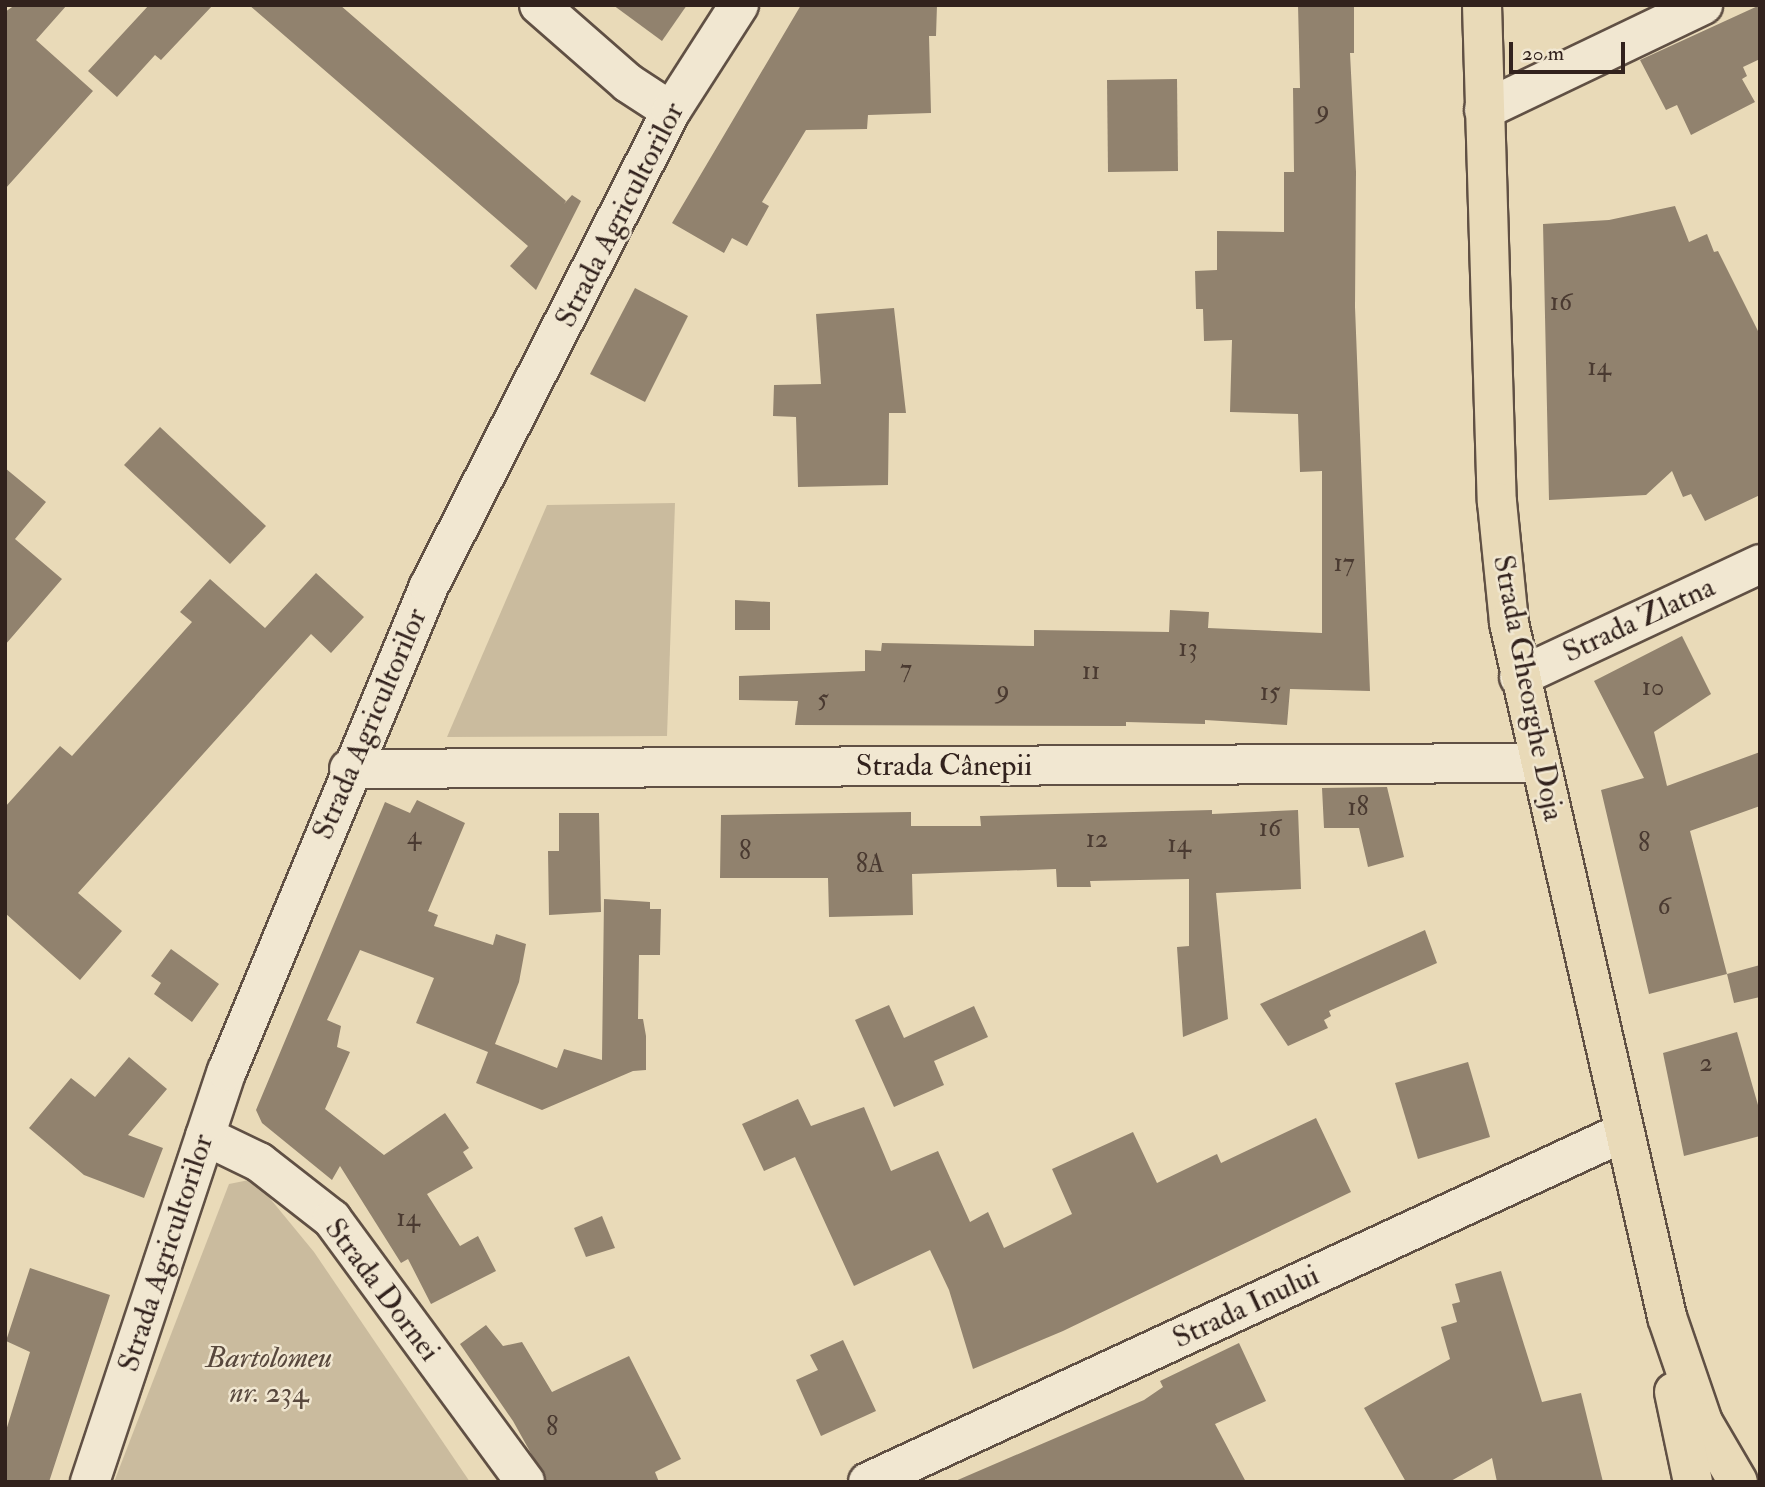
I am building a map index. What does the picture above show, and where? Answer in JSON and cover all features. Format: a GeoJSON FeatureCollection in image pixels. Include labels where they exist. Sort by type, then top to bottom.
{"type":"FeatureCollection","features":[{"type":"Feature","properties":{"kind":"main road","name":"Strada Gheorghe Doja"},"geometry":{"type":"LineString","coordinates":[[1482,5],[1497,502],[1503,582],[1538,763],[1597,995],[1624,1132],[1668,1317],[1703,1422],[1738,1482]]}},
{"type":"Feature","properties":{"kind":"main road","name":"Strada Gheorghe Doja"},"geometry":{"type":"LineString","coordinates":[[1668,1317],[1673,1387],[1693,1482]]}},
{"type":"Feature","properties":{"kind":"street"},"geometry":{"type":"LineString","coordinates":[[539,5],[628,83],[671,111]]}},
{"type":"Feature","properties":{"kind":"street","name":"Strada Agricultorilor"},"geometry":{"type":"LineString","coordinates":[[90,1482],[205,1136],[349,769],[429,586],[671,111],[739,5]]}},
{"type":"Feature","properties":{"kind":"street"},"geometry":{"type":"LineString","coordinates":[[1484,110],[1703,5]]}},
{"type":"Feature","properties":{"kind":"street","name":"Strada Zlatna"},"geometry":{"type":"LineString","coordinates":[[1520,677],[1760,564]]}},
{"type":"Feature","properties":{"kind":"street","name":"Strada Cânepii"},"geometry":{"type":"LineString","coordinates":[[349,769],[1538,763]]}},
{"type":"Feature","properties":{"kind":"street","name":"Strada Inului"},"geometry":{"type":"LineString","coordinates":[[868,1482],[1624,1132]]}},
{"type":"Feature","properties":{"kind":"street","name":"Strada Dornei"},"geometry":{"type":"LineString","coordinates":[[205,1136],[260,1162],[332,1219],[525,1482]]}},
{"type":"Feature","properties":{"kind":"green space"},"geometry":{"type":"Polygon","coordinates":[[[675,503],[667,736],[447,737],[547,505],[675,503]]]}},
{"type":"Feature","properties":{"kind":"green space","name":"Bartolomeu nr. 234"},"geometry":{"type":"Polygon","coordinates":[[[254,1179],[314,1252],[470,1482],[114,1482],[229,1184],[254,1179]]]}},
{"type":"Feature","properties":{"kind":"building"},"geometry":{"type":"Polygon","coordinates":[[[15,5],[67,5],[36,40],[93,91],[5,189],[5,12],[15,5]]]}},
{"type":"Feature","properties":{"kind":"building"},"geometry":{"type":"Polygon","coordinates":[[[149,5],[213,5],[161,60],[155,55],[117,97],[88,71],[149,5]]]}},
{"type":"Feature","properties":{"kind":"building"},"geometry":{"type":"Polygon","coordinates":[[[249,5],[340,5],[566,201],[564,204],[572,195],[581,201],[536,290],[510,266],[528,246],[249,5]]]}},
{"type":"Feature","properties":{"kind":"building"},"geometry":{"type":"Polygon","coordinates":[[[613,5],[687,5],[662,41],[613,5]]]}},
{"type":"Feature","properties":{"kind":"building"},"geometry":{"type":"Polygon","coordinates":[[[801,5],[937,5],[936,36],[929,36],[931,113],[868,115],[867,129],[806,130],[762,202],[769,206],[747,246],[732,238],[724,253],[672,223],[801,5]]]}},
{"type":"Feature","properties":{"kind":"building"},"geometry":{"type":"Polygon","coordinates":[[[1298,5],[1354,5],[1354,53],[1350,53],[1356,172],[1355,307],[1370,691],[1290,689],[1287,725],[1205,720],[1205,724],[1126,722],[1126,726],[795,725],[798,701],[739,700],[739,676],[865,671],[865,650],[881,651],[882,643],[1034,646],[1034,630],[1169,632],[1170,610],[1209,612],[1208,628],[1322,633],[1322,471],[1300,472],[1298,414],[1230,412],[1232,340],[1204,341],[1203,309],[1196,309],[1195,271],[1217,270],[1217,231],[1284,232],[1284,172],[1294,172],[1293,88],[1300,88],[1298,5]]]}},
{"type":"Feature","properties":{"kind":"building"},"geometry":{"type":"Polygon","coordinates":[[[1760,5],[1760,59],[1743,67],[1747,76],[1742,79],[1755,102],[1691,135],[1677,105],[1666,110],[1640,60],[1760,5]]]}},
{"type":"Feature","properties":{"kind":"building"},"geometry":{"type":"Polygon","coordinates":[[[1177,79],[1178,171],[1108,172],[1107,80],[1177,79]]]}},
{"type":"Feature","properties":{"kind":"building"},"geometry":{"type":"Polygon","coordinates":[[[1675,206],[1689,242],[1707,234],[1714,252],[1718,251],[1760,335],[1760,495],[1705,521],[1691,494],[1683,497],[1672,471],[1646,495],[1549,500],[1543,224],[1609,220],[1675,206]]]}},
{"type":"Feature","properties":{"kind":"building"},"geometry":{"type":"Polygon","coordinates":[[[635,288],[688,316],[645,402],[590,374],[635,288]]]}},
{"type":"Feature","properties":{"kind":"building"},"geometry":{"type":"Polygon","coordinates":[[[894,308],[906,413],[889,413],[888,485],[798,487],[796,417],[773,416],[774,385],[821,384],[816,314],[894,308]]]}},
{"type":"Feature","properties":{"kind":"building"},"geometry":{"type":"Polygon","coordinates":[[[160,427],[266,526],[230,564],[124,465],[160,427]]]}},
{"type":"Feature","properties":{"kind":"building"},"geometry":{"type":"Polygon","coordinates":[[[5,468],[46,502],[15,539],[62,579],[5,645],[5,468]]]}},
{"type":"Feature","properties":{"kind":"building"},"geometry":{"type":"Polygon","coordinates":[[[316,573],[364,617],[331,653],[311,634],[78,893],[122,931],[80,980],[5,913],[5,807],[60,746],[72,756],[192,622],[180,612],[210,579],[265,628],[316,573]]]}},
{"type":"Feature","properties":{"kind":"building"},"geometry":{"type":"Polygon","coordinates":[[[735,600],[770,602],[770,630],[735,630],[735,600]]]}},
{"type":"Feature","properties":{"kind":"building"},"geometry":{"type":"Polygon","coordinates":[[[1682,636],[1711,694],[1654,732],[1667,786],[1760,752],[1760,806],[1690,831],[1727,974],[1649,994],[1601,790],[1644,778],[1594,681],[1682,636]]]}},
{"type":"Feature","properties":{"kind":"building"},"geometry":{"type":"Polygon","coordinates":[[[1387,787],[1404,857],[1368,867],[1359,828],[1324,828],[1322,788],[1387,787]]]}},
{"type":"Feature","properties":{"kind":"building"},"geometry":{"type":"Polygon","coordinates":[[[417,800],[465,823],[428,911],[438,915],[434,926],[493,945],[496,934],[526,944],[519,982],[495,1044],[557,1068],[564,1049],[602,1060],[604,899],[650,902],[650,909],[661,909],[660,955],[639,955],[638,1019],[643,1019],[646,1036],[646,1070],[633,1071],[542,1110],[476,1083],[488,1052],[416,1023],[434,978],[360,950],[327,1020],[341,1026],[337,1047],[350,1052],[325,1109],[384,1155],[445,1113],[469,1148],[463,1152],[473,1168],[427,1194],[460,1246],[478,1236],[496,1271],[431,1304],[408,1259],[401,1263],[340,1166],[332,1180],[262,1123],[256,1110],[385,802],[410,813],[417,800]]]}},
{"type":"Feature","properties":{"kind":"building"},"geometry":{"type":"Polygon","coordinates":[[[1212,810],[1212,814],[1298,810],[1301,889],[1216,893],[1228,1019],[1183,1037],[1177,947],[1189,946],[1189,879],[1090,881],[1091,887],[1057,887],[1056,869],[912,874],[913,915],[829,917],[828,878],[720,878],[721,815],[911,812],[911,826],[981,826],[980,816],[1212,810]]]}},
{"type":"Feature","properties":{"kind":"building"},"geometry":{"type":"Polygon","coordinates":[[[559,813],[599,813],[601,912],[549,915],[548,851],[559,851],[559,813]]]}},
{"type":"Feature","properties":{"kind":"building"},"geometry":{"type":"Polygon","coordinates":[[[1425,930],[1437,963],[1329,1011],[1331,1016],[1324,1020],[1328,1028],[1288,1046],[1260,1004],[1425,930]]]}},
{"type":"Feature","properties":{"kind":"building"},"geometry":{"type":"Polygon","coordinates":[[[171,949],[219,984],[192,1022],[154,994],[161,983],[151,976],[171,949]]]}},
{"type":"Feature","properties":{"kind":"building"},"geometry":{"type":"Polygon","coordinates":[[[1760,965],[1760,997],[1734,1003],[1727,974],[1760,965]]]}},
{"type":"Feature","properties":{"kind":"building"},"geometry":{"type":"Polygon","coordinates":[[[889,1005],[904,1038],[974,1006],[988,1037],[934,1061],[944,1085],[894,1107],[855,1020],[889,1005]]]}},
{"type":"Feature","properties":{"kind":"building"},"geometry":{"type":"Polygon","coordinates":[[[1737,1032],[1760,1112],[1760,1136],[1684,1156],[1663,1053],[1737,1032]]]}},
{"type":"Feature","properties":{"kind":"building"},"geometry":{"type":"Polygon","coordinates":[[[129,1057],[167,1089],[128,1135],[163,1148],[144,1198],[84,1175],[29,1128],[71,1078],[95,1097],[129,1057]]]}},
{"type":"Feature","properties":{"kind":"building"},"geometry":{"type":"Polygon","coordinates":[[[1468,1062],[1490,1137],[1418,1159],[1395,1083],[1468,1062]]]}},
{"type":"Feature","properties":{"kind":"building"},"geometry":{"type":"Polygon","coordinates":[[[798,1099],[811,1126],[864,1107],[891,1171],[938,1151],[970,1222],[988,1212],[1004,1248],[1072,1214],[1052,1169],[1133,1132],[1157,1183],[1217,1154],[1221,1163],[1316,1118],[1351,1192],[1063,1331],[973,1369],[949,1290],[930,1250],[854,1286],[795,1157],[764,1171],[742,1124],[798,1099]]]}},
{"type":"Feature","properties":{"kind":"building"},"geometry":{"type":"Polygon","coordinates":[[[602,1216],[615,1248],[586,1257],[574,1228],[602,1216]]]}},
{"type":"Feature","properties":{"kind":"building"},"geometry":{"type":"Polygon","coordinates":[[[30,1268],[110,1295],[49,1482],[5,1482],[5,1434],[30,1352],[6,1341],[30,1268]]]}},
{"type":"Feature","properties":{"kind":"building"},"geometry":{"type":"Polygon","coordinates":[[[1501,1271],[1542,1402],[1581,1393],[1603,1482],[1497,1482],[1492,1458],[1449,1482],[1406,1482],[1364,1408],[1450,1359],[1441,1327],[1457,1322],[1452,1304],[1460,1302],[1455,1284],[1501,1271]]]}},
{"type":"Feature","properties":{"kind":"building"},"geometry":{"type":"Polygon","coordinates":[[[486,1325],[503,1346],[522,1342],[552,1392],[629,1356],[681,1459],[655,1472],[659,1482],[547,1482],[513,1421],[460,1344],[486,1325]]]}},
{"type":"Feature","properties":{"kind":"building"},"geometry":{"type":"Polygon","coordinates":[[[843,1340],[876,1411],[821,1436],[796,1380],[818,1370],[810,1355],[843,1340]]]}},
{"type":"Feature","properties":{"kind":"building"},"geometry":{"type":"Polygon","coordinates":[[[1239,1343],[1266,1401],[1215,1424],[1246,1482],[953,1482],[1144,1400],[1163,1387],[1160,1381],[1239,1343]]]}}]}
